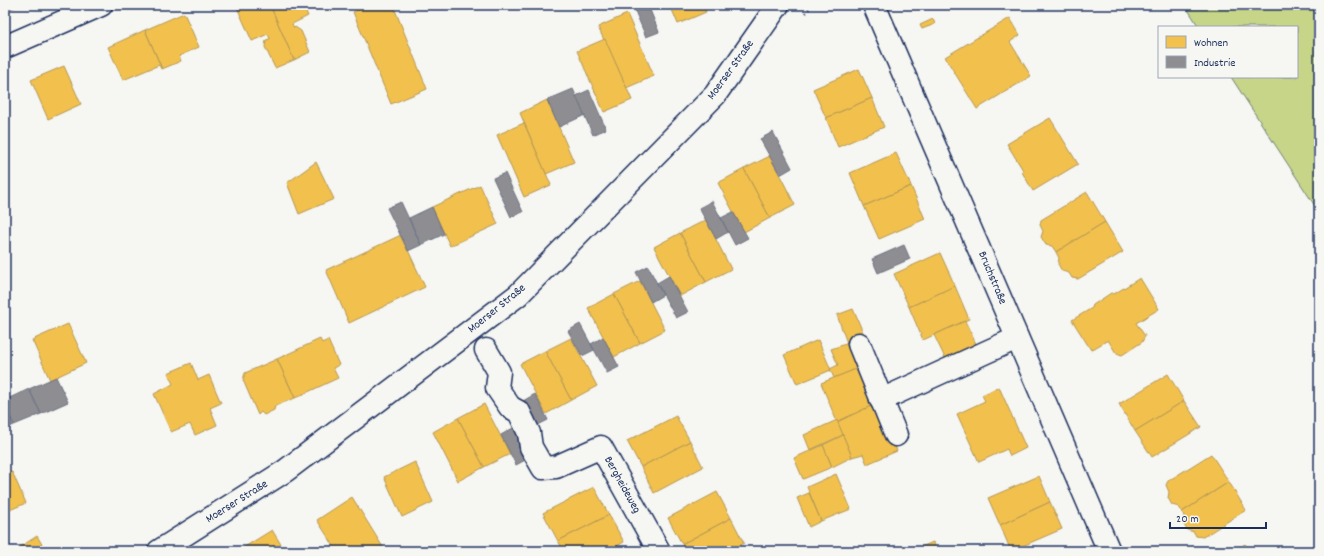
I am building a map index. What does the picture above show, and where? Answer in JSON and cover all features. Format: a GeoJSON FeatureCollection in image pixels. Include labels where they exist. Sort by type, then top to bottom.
{"type":"FeatureCollection","features":[{"type":"Feature","properties":{"kind":"street"},"geometry":{"type":"LineString","coordinates":[[5,47],[101,5]]}},
{"type":"Feature","properties":{"kind":"street","name":"Moerser Straße"},"geometry":{"type":"LineString","coordinates":[[159,551],[285,471],[518,295],[715,95],[778,5]]}},
{"type":"Feature","properties":{"kind":"street","name":"Bruchstraße"},"geometry":{"type":"LineString","coordinates":[[874,5],[1109,551]]}},
{"type":"Feature","properties":{"kind":"street"},"geometry":{"type":"LineString","coordinates":[[881,400],[1017,338]]}},
{"type":"Feature","properties":{"kind":"street"},"geometry":{"type":"LineString","coordinates":[[859,344],[896,435]]}},
{"type":"Feature","properties":{"kind":"street","name":"Bergheideweg"},"geometry":{"type":"LineString","coordinates":[[486,350],[499,372],[497,388],[510,407],[519,412],[529,433],[531,447],[543,468],[556,467],[601,447],[658,551]]}},
{"type":"Feature","properties":{"kind":"green space"},"geometry":{"type":"Polygon","coordinates":[[[1185,5],[1319,5],[1319,212],[1232,78],[1298,78],[1298,26],[1198,26],[1185,5]]]}},
{"type":"Feature","properties":{"kind":"building: Wohnen"},"geometry":{"type":"Polygon","coordinates":[[[5,5],[19,5],[5,11],[5,5]]]}},
{"type":"Feature","properties":{"kind":"building: Wohnen"},"geometry":{"type":"Polygon","coordinates":[[[236,5],[270,5],[294,60],[275,68],[265,47],[266,40],[270,39],[268,34],[252,41],[236,5]]]}},
{"type":"Feature","properties":{"kind":"building: Wohnen"},"geometry":{"type":"Polygon","coordinates":[[[270,5],[303,5],[308,16],[292,24],[294,28],[295,27],[301,31],[310,52],[294,60],[270,5]]]}},
{"type":"Feature","properties":{"kind":"building: Wohnen"},"geometry":{"type":"Polygon","coordinates":[[[370,5],[393,5],[427,89],[391,104],[353,12],[370,5]]]}},
{"type":"Feature","properties":{"kind":"building: Wohnen"},"geometry":{"type":"Polygon","coordinates":[[[670,5],[703,5],[706,12],[678,24],[670,5]]]}},
{"type":"Feature","properties":{"kind":"building: Wohnen"},"geometry":{"type":"Polygon","coordinates":[[[184,13],[199,47],[179,56],[181,61],[162,69],[145,30],[184,13]]]}},
{"type":"Feature","properties":{"kind":"building: Wohnen"},"geometry":{"type":"Polygon","coordinates":[[[627,14],[654,76],[626,88],[598,27],[627,14]]]}},
{"type":"Feature","properties":{"kind":"building: Wohnen"},"geometry":{"type":"Polygon","coordinates":[[[1010,18],[1020,35],[1010,42],[1031,76],[977,109],[945,57],[1010,18]]]}},
{"type":"Feature","properties":{"kind":"building: Wohnen"},"geometry":{"type":"Polygon","coordinates":[[[933,19],[935,24],[922,29],[920,25],[933,19]]]}},
{"type":"Feature","properties":{"kind":"building: Wohnen"},"geometry":{"type":"Polygon","coordinates":[[[145,30],[162,69],[159,65],[123,80],[108,47],[145,30]]]}},
{"type":"Feature","properties":{"kind":"building: Wohnen"},"geometry":{"type":"Polygon","coordinates":[[[605,39],[632,100],[604,112],[577,51],[605,39]]]}},
{"type":"Feature","properties":{"kind":"building: Wohnen"},"geometry":{"type":"Polygon","coordinates":[[[64,66],[81,104],[48,119],[31,80],[64,66]]]}},
{"type":"Feature","properties":{"kind":"building: Wohnen"},"geometry":{"type":"Polygon","coordinates":[[[859,69],[872,98],[826,118],[813,89],[859,69]]]}},
{"type":"Feature","properties":{"kind":"building: Wohnen"},"geometry":{"type":"Polygon","coordinates":[[[872,98],[884,127],[838,147],[826,118],[872,98]]]}},
{"type":"Feature","properties":{"kind":"building: Wohnen"},"geometry":{"type":"Polygon","coordinates":[[[547,100],[574,162],[546,174],[520,113],[547,100]]]}},
{"type":"Feature","properties":{"kind":"building: Wohnen"},"geometry":{"type":"Polygon","coordinates":[[[1050,118],[1078,164],[1033,191],[1022,172],[1023,170],[1007,144],[1050,118]]]}},
{"type":"Feature","properties":{"kind":"building: Wohnen"},"geometry":{"type":"Polygon","coordinates":[[[524,123],[551,185],[524,197],[497,135],[524,123]]]}},
{"type":"Feature","properties":{"kind":"building: Wohnen"},"geometry":{"type":"Polygon","coordinates":[[[896,153],[911,186],[864,206],[850,173],[896,153]]]}},
{"type":"Feature","properties":{"kind":"building: Wohnen"},"geometry":{"type":"Polygon","coordinates":[[[770,156],[795,205],[770,218],[744,169],[770,156]]]}},
{"type":"Feature","properties":{"kind":"building: Wohnen"},"geometry":{"type":"Polygon","coordinates":[[[316,162],[334,199],[299,214],[287,183],[316,162]]]}},
{"type":"Feature","properties":{"kind":"building: Wohnen"},"geometry":{"type":"Polygon","coordinates":[[[744,169],[770,218],[744,232],[718,183],[744,169]]]}},
{"type":"Feature","properties":{"kind":"building: Wohnen"},"geometry":{"type":"Polygon","coordinates":[[[480,185],[498,224],[450,246],[432,207],[480,185]]]}},
{"type":"Feature","properties":{"kind":"building: Wohnen"},"geometry":{"type":"Polygon","coordinates":[[[911,186],[925,219],[879,239],[864,206],[911,186]]]}},
{"type":"Feature","properties":{"kind":"building: Wohnen"},"geometry":{"type":"Polygon","coordinates":[[[1087,192],[1105,222],[1056,252],[1052,246],[1046,245],[1041,237],[1043,231],[1040,225],[1041,220],[1087,192]]]}},
{"type":"Feature","properties":{"kind":"building: Wohnen"},"geometry":{"type":"Polygon","coordinates":[[[706,220],[731,269],[706,282],[680,233],[706,220]]]}},
{"type":"Feature","properties":{"kind":"building: Wohnen"},"geometry":{"type":"Polygon","coordinates":[[[1105,222],[1123,252],[1078,279],[1072,278],[1069,273],[1062,271],[1058,264],[1059,258],[1056,252],[1105,222]]]}},
{"type":"Feature","properties":{"kind":"building: Wohnen"},"geometry":{"type":"Polygon","coordinates":[[[680,233],[706,282],[680,296],[654,247],[680,233]]]}},
{"type":"Feature","properties":{"kind":"building: Wohnen"},"geometry":{"type":"Polygon","coordinates":[[[401,235],[425,287],[349,323],[326,270],[401,235]]]}},
{"type":"Feature","properties":{"kind":"building: Wohnen"},"geometry":{"type":"Polygon","coordinates":[[[940,253],[955,286],[909,307],[894,274],[940,253]]]}},
{"type":"Feature","properties":{"kind":"building: Wohnen"},"geometry":{"type":"Polygon","coordinates":[[[1140,278],[1159,309],[1136,323],[1145,336],[1142,342],[1122,355],[1116,353],[1108,340],[1091,350],[1072,320],[1092,308],[1093,305],[1111,293],[1114,294],[1140,278]]]}},
{"type":"Feature","properties":{"kind":"building: Wohnen"},"geometry":{"type":"Polygon","coordinates":[[[640,281],[665,330],[640,343],[614,294],[640,281]]]}},
{"type":"Feature","properties":{"kind":"building: Wohnen"},"geometry":{"type":"Polygon","coordinates":[[[955,286],[969,319],[923,340],[909,307],[955,286]]]}},
{"type":"Feature","properties":{"kind":"building: Wohnen"},"geometry":{"type":"Polygon","coordinates":[[[614,294],[640,343],[614,357],[588,308],[614,294]]]}},
{"type":"Feature","properties":{"kind":"building: Wohnen"},"geometry":{"type":"Polygon","coordinates":[[[853,309],[865,337],[847,343],[837,315],[853,309]]]}},
{"type":"Feature","properties":{"kind":"building: Wohnen"},"geometry":{"type":"Polygon","coordinates":[[[965,321],[977,346],[946,360],[934,335],[965,321]]]}},
{"type":"Feature","properties":{"kind":"building: Wohnen"},"geometry":{"type":"Polygon","coordinates":[[[68,324],[86,363],[50,380],[32,340],[68,324]]]}},
{"type":"Feature","properties":{"kind":"building: Wohnen"},"geometry":{"type":"Polygon","coordinates":[[[571,338],[597,386],[571,400],[545,351],[571,338]]]}},
{"type":"Feature","properties":{"kind":"building: Wohnen"},"geometry":{"type":"Polygon","coordinates":[[[320,339],[322,343],[328,340],[339,365],[333,368],[338,378],[295,398],[277,359],[320,339]]]}},
{"type":"Feature","properties":{"kind":"building: Wohnen"},"geometry":{"type":"Polygon","coordinates":[[[818,340],[831,370],[797,384],[784,355],[818,340]]]}},
{"type":"Feature","properties":{"kind":"building: Wohnen"},"geometry":{"type":"Polygon","coordinates":[[[851,342],[861,367],[834,378],[830,369],[838,365],[831,349],[851,342]]]}},
{"type":"Feature","properties":{"kind":"building: Wohnen"},"geometry":{"type":"Polygon","coordinates":[[[545,351],[571,400],[546,414],[520,364],[545,351]]]}},
{"type":"Feature","properties":{"kind":"building: Wohnen"},"geometry":{"type":"Polygon","coordinates":[[[277,359],[295,398],[275,406],[274,410],[264,415],[261,412],[258,415],[243,380],[245,373],[277,359]]]}},
{"type":"Feature","properties":{"kind":"building: Wohnen"},"geometry":{"type":"Polygon","coordinates":[[[191,363],[198,380],[209,375],[221,403],[210,408],[217,425],[195,435],[190,424],[171,432],[154,394],[173,384],[168,373],[191,363]]]}},
{"type":"Feature","properties":{"kind":"building: Wohnen"},"geometry":{"type":"Polygon","coordinates":[[[861,367],[876,404],[837,422],[821,383],[861,367]]]}},
{"type":"Feature","properties":{"kind":"building: Wohnen"},"geometry":{"type":"Polygon","coordinates":[[[1168,374],[1184,401],[1135,431],[1119,404],[1168,374]]]}},
{"type":"Feature","properties":{"kind":"building: Wohnen"},"geometry":{"type":"Polygon","coordinates":[[[999,387],[1026,448],[1010,456],[1007,449],[979,462],[957,414],[985,401],[982,395],[999,387]]]}},
{"type":"Feature","properties":{"kind":"building: Wohnen"},"geometry":{"type":"Polygon","coordinates":[[[1184,401],[1201,427],[1152,457],[1135,431],[1184,401]]]}},
{"type":"Feature","properties":{"kind":"building: Wohnen"},"geometry":{"type":"Polygon","coordinates":[[[877,403],[897,451],[867,464],[863,454],[852,457],[837,422],[877,403]]]}},
{"type":"Feature","properties":{"kind":"building: Wohnen"},"geometry":{"type":"Polygon","coordinates":[[[484,404],[510,454],[484,467],[458,418],[484,404]]]}},
{"type":"Feature","properties":{"kind":"building: Wohnen"},"geometry":{"type":"Polygon","coordinates":[[[676,416],[690,441],[641,467],[627,441],[676,416]]]}},
{"type":"Feature","properties":{"kind":"building: Wohnen"},"geometry":{"type":"Polygon","coordinates":[[[458,418],[484,467],[458,481],[433,432],[458,418]]]}},
{"type":"Feature","properties":{"kind":"building: Wohnen"},"geometry":{"type":"Polygon","coordinates":[[[837,420],[843,435],[810,450],[804,435],[837,420]]]}},
{"type":"Feature","properties":{"kind":"building: Wohnen"},"geometry":{"type":"Polygon","coordinates":[[[843,435],[852,457],[832,467],[823,445],[843,435]]]}},
{"type":"Feature","properties":{"kind":"building: Wohnen"},"geometry":{"type":"Polygon","coordinates":[[[690,441],[703,467],[654,493],[641,467],[690,441]]]}},
{"type":"Feature","properties":{"kind":"building: Wohnen"},"geometry":{"type":"Polygon","coordinates":[[[823,445],[832,467],[803,479],[794,458],[823,445]]]}},
{"type":"Feature","properties":{"kind":"building: Wohnen"},"geometry":{"type":"Polygon","coordinates":[[[1211,454],[1229,482],[1182,512],[1179,507],[1172,505],[1168,498],[1169,492],[1166,485],[1168,481],[1211,454]]]}},
{"type":"Feature","properties":{"kind":"building: Wohnen"},"geometry":{"type":"Polygon","coordinates":[[[415,462],[433,502],[402,517],[384,477],[415,462]]]}},
{"type":"Feature","properties":{"kind":"building: Wohnen"},"geometry":{"type":"Polygon","coordinates":[[[12,472],[26,503],[5,512],[5,475],[12,472]]]}},
{"type":"Feature","properties":{"kind":"building: Wohnen"},"geometry":{"type":"Polygon","coordinates":[[[836,474],[851,509],[821,521],[807,487],[836,474]]]}},
{"type":"Feature","properties":{"kind":"building: Wohnen"},"geometry":{"type":"Polygon","coordinates":[[[1039,476],[1050,502],[1000,525],[988,498],[1039,476]]]}},
{"type":"Feature","properties":{"kind":"building: Wohnen"},"geometry":{"type":"Polygon","coordinates":[[[1229,482],[1246,510],[1203,537],[1196,536],[1194,532],[1187,530],[1183,523],[1184,516],[1182,512],[1229,482]]]}},
{"type":"Feature","properties":{"kind":"building: Wohnen"},"geometry":{"type":"Polygon","coordinates":[[[594,487],[609,515],[558,541],[543,513],[594,487]]]}},
{"type":"Feature","properties":{"kind":"building: Wohnen"},"geometry":{"type":"Polygon","coordinates":[[[717,492],[731,518],[682,544],[668,518],[717,492]]]}},
{"type":"Feature","properties":{"kind":"building: Wohnen"},"geometry":{"type":"Polygon","coordinates":[[[809,493],[821,521],[809,527],[797,498],[809,493]]]}},
{"type":"Feature","properties":{"kind":"building: Wohnen"},"geometry":{"type":"Polygon","coordinates":[[[352,497],[384,549],[381,551],[337,551],[317,520],[352,497]]]}},
{"type":"Feature","properties":{"kind":"building: Wohnen"},"geometry":{"type":"Polygon","coordinates":[[[1050,502],[1062,529],[1011,551],[1000,525],[1050,502]]]}},
{"type":"Feature","properties":{"kind":"building: Wohnen"},"geometry":{"type":"Polygon","coordinates":[[[609,515],[624,542],[608,551],[564,551],[558,541],[609,515]]]}},
{"type":"Feature","properties":{"kind":"building: Wohnen"},"geometry":{"type":"Polygon","coordinates":[[[731,518],[744,543],[730,551],[686,551],[682,544],[731,518]]]}},
{"type":"Feature","properties":{"kind":"building: Wohnen"},"geometry":{"type":"Polygon","coordinates":[[[272,530],[285,551],[238,551],[272,530]]]}},
{"type":"Feature","properties":{"kind":"building: Wohnen"},"geometry":{"type":"Polygon","coordinates":[[[37,536],[46,551],[14,551],[37,536]]]}},
{"type":"Feature","properties":{"kind":"building: Wohnen"},"geometry":{"type":"Polygon","coordinates":[[[933,542],[937,551],[912,551],[933,542]]]}},
{"type":"Feature","properties":{"kind":"building: Wohnen"},"geometry":{"type":"Polygon","coordinates":[[[1245,544],[1249,551],[1235,551],[1245,544]]]}},
{"type":"Feature","properties":{"kind":"building: Industrie"},"geometry":{"type":"Polygon","coordinates":[[[648,5],[659,32],[646,37],[635,11],[648,5]]]}},
{"type":"Feature","properties":{"kind":"building: Industrie"},"geometry":{"type":"Polygon","coordinates":[[[573,89],[585,115],[559,127],[547,100],[573,89]]]}},
{"type":"Feature","properties":{"kind":"building: Industrie"},"geometry":{"type":"Polygon","coordinates":[[[589,90],[606,129],[593,135],[576,96],[589,90]]]}},
{"type":"Feature","properties":{"kind":"building: Industrie"},"geometry":{"type":"Polygon","coordinates":[[[773,132],[792,168],[780,175],[760,139],[773,132]]]}},
{"type":"Feature","properties":{"kind":"building: Industrie"},"geometry":{"type":"Polygon","coordinates":[[[505,173],[523,212],[511,217],[493,178],[505,173]]]}},
{"type":"Feature","properties":{"kind":"building: Industrie"},"geometry":{"type":"Polygon","coordinates":[[[712,201],[728,232],[716,239],[699,208],[712,201]]]}},
{"type":"Feature","properties":{"kind":"building: Industrie"},"geometry":{"type":"Polygon","coordinates":[[[401,202],[421,245],[408,251],[387,208],[401,202]]]}},
{"type":"Feature","properties":{"kind":"building: Industrie"},"geometry":{"type":"Polygon","coordinates":[[[432,207],[444,234],[421,245],[409,218],[432,207]]]}},
{"type":"Feature","properties":{"kind":"building: Industrie"},"geometry":{"type":"Polygon","coordinates":[[[733,212],[748,238],[735,245],[721,218],[733,212]]]}},
{"type":"Feature","properties":{"kind":"building: Industrie"},"geometry":{"type":"Polygon","coordinates":[[[904,245],[910,259],[878,273],[872,259],[904,245]]]}},
{"type":"Feature","properties":{"kind":"building: Industrie"},"geometry":{"type":"Polygon","coordinates":[[[648,266],[663,295],[651,302],[636,272],[648,266]]]}},
{"type":"Feature","properties":{"kind":"building: Industrie"},"geometry":{"type":"Polygon","coordinates":[[[669,276],[688,312],[676,318],[657,283],[669,276]]]}},
{"type":"Feature","properties":{"kind":"building: Industrie"},"geometry":{"type":"Polygon","coordinates":[[[580,324],[594,350],[582,356],[568,331],[580,324]]]}},
{"type":"Feature","properties":{"kind":"building: Industrie"},"geometry":{"type":"Polygon","coordinates":[[[603,337],[619,367],[607,373],[591,344],[603,337]]]}},
{"type":"Feature","properties":{"kind":"building: Industrie"},"geometry":{"type":"Polygon","coordinates":[[[56,377],[68,402],[41,414],[29,389],[56,377]]]}},
{"type":"Feature","properties":{"kind":"building: Industrie"},"geometry":{"type":"Polygon","coordinates":[[[29,389],[41,414],[14,425],[5,406],[5,400],[29,389]]]}},
{"type":"Feature","properties":{"kind":"building: Industrie"},"geometry":{"type":"Polygon","coordinates":[[[535,394],[548,420],[536,426],[523,401],[535,394]]]}},
{"type":"Feature","properties":{"kind":"building: Industrie"},"geometry":{"type":"Polygon","coordinates":[[[5,406],[14,425],[5,429],[5,406]]]}},
{"type":"Feature","properties":{"kind":"building: Industrie"},"geometry":{"type":"Polygon","coordinates":[[[513,428],[529,458],[516,465],[501,435],[513,428]]]}}]}
